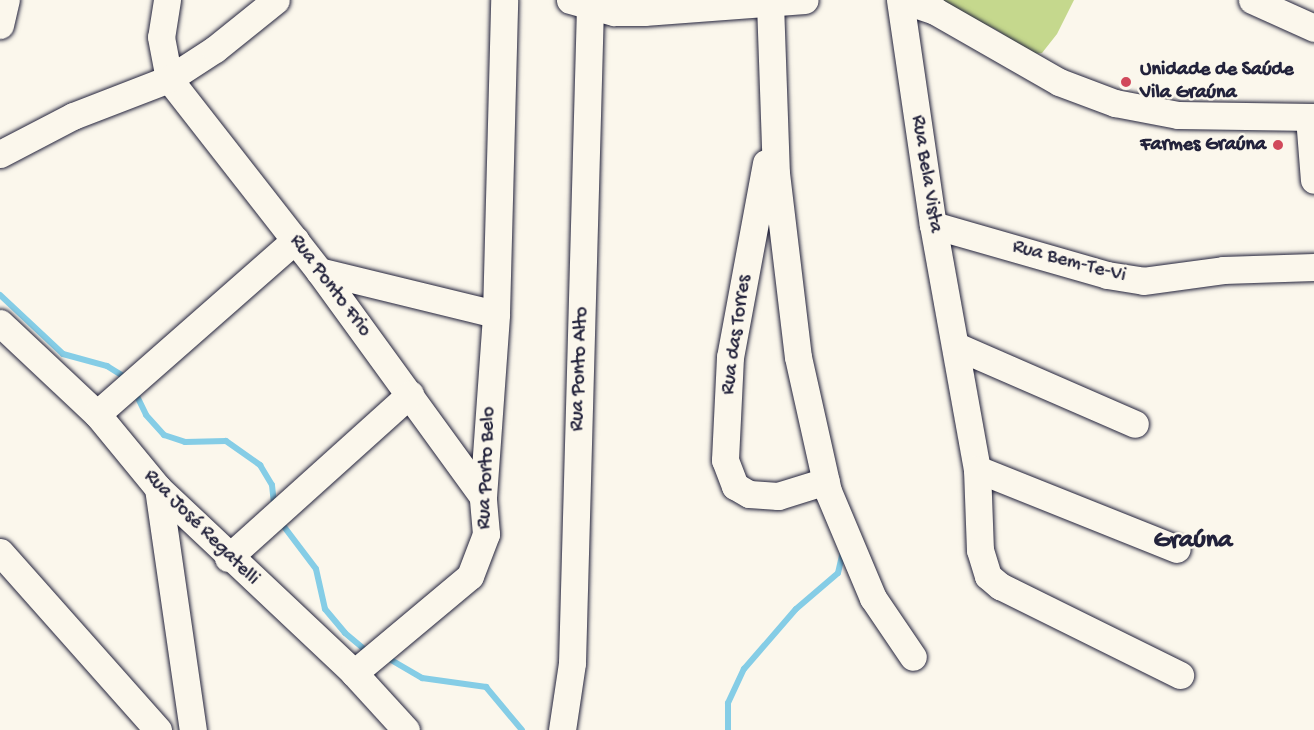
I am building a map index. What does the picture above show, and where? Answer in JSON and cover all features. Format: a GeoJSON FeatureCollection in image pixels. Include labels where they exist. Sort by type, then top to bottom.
{"type":"FeatureCollection","features":[{"type":"Feature","properties":{"kind":"street"},"geometry":{"type":"LineString","coordinates":[[0,26],[6,0]]}},
{"type":"Feature","properties":{"kind":"street"},"geometry":{"type":"LineString","coordinates":[[167,0],[161,37],[169,80]]}},
{"type":"Feature","properties":{"kind":"street"},"geometry":{"type":"LineString","coordinates":[[0,154],[73,117],[169,80],[215,50],[276,0]]}},
{"type":"Feature","properties":{"kind":"street","name":"Rua Porto Belo"},"geometry":{"type":"LineString","coordinates":[[354,673],[470,576],[486,534],[483,497],[495,314],[504,0]]}},
{"type":"Feature","properties":{"kind":"street"},"geometry":{"type":"LineString","coordinates":[[580,4],[644,12],[806,0]]}},
{"type":"Feature","properties":{"kind":"street"},"geometry":{"type":"LineString","coordinates":[[901,0],[935,11],[1059,82],[1115,103],[1178,115],[1312,117],[1314,180]]}},
{"type":"Feature","properties":{"kind":"street","name":"Rua Bela Vista"},"geometry":{"type":"LineString","coordinates":[[901,0],[933,225],[977,469],[980,550],[988,576],[1000,586],[1180,675]]}},
{"type":"Feature","properties":{"kind":"street"},"geometry":{"type":"LineString","coordinates":[[1252,0],[1314,28]]}},
{"type":"Feature","properties":{"kind":"street","name":"Rua das Torres"},"geometry":{"type":"LineString","coordinates":[[771,3],[774,125],[798,357],[826,481],[873,598],[913,657]]}},
{"type":"Feature","properties":{"kind":"street","name":"Rua Ponto Alto"},"geometry":{"type":"LineString","coordinates":[[562,730],[572,663],[580,4]]}},
{"type":"Feature","properties":{"kind":"street","name":"Rua Ponto Frio"},"geometry":{"type":"LineString","coordinates":[[169,80],[320,271],[483,497]]}},
{"type":"Feature","properties":{"kind":"street","name":"Rua das Torres"},"geometry":{"type":"LineString","coordinates":[[774,125],[730,357],[725,460],[735,486],[749,494],[778,496],[826,481]]}},
{"type":"Feature","properties":{"kind":"street","name":"Rua Bem-Te-Vi"},"geometry":{"type":"LineString","coordinates":[[933,225],[1107,275],[1143,280],[1223,270],[1314,267]]}},
{"type":"Feature","properties":{"kind":"street"},"geometry":{"type":"LineString","coordinates":[[97,414],[295,240]]}},
{"type":"Feature","properties":{"kind":"street"},"geometry":{"type":"LineString","coordinates":[[320,271],[495,314]]}},
{"type":"Feature","properties":{"kind":"street","name":"Rua José Regatelli"},"geometry":{"type":"LineString","coordinates":[[0,323],[97,414],[158,488],[228,558],[354,673],[406,730]]}},
{"type":"Feature","properties":{"kind":"street"},"geometry":{"type":"LineString","coordinates":[[956,346],[1135,424]]}},
{"type":"Feature","properties":{"kind":"street"},"geometry":{"type":"LineString","coordinates":[[228,558],[410,394]]}},
{"type":"Feature","properties":{"kind":"street"},"geometry":{"type":"LineString","coordinates":[[977,469],[1177,549]]}},
{"type":"Feature","properties":{"kind":"street"},"geometry":{"type":"LineString","coordinates":[[158,488],[193,730]]}},
{"type":"Feature","properties":{"kind":"street"},"geometry":{"type":"LineString","coordinates":[[0,552],[158,730]]}},
{"type":"Feature","properties":{"kind":"green space"},"geometry":{"type":"Polygon","coordinates":[[[933,0],[1074,0],[1057,34],[1042,53],[1034,54],[995,29],[933,0]]]}},
{"type":"Feature","properties":{"kind":"waterway"},"geometry":{"type":"LineString","coordinates":[[0,295],[63,354],[107,366],[126,378]]}},
{"type":"Feature","properties":{"kind":"waterway"},"geometry":{"type":"LineString","coordinates":[[135,392],[146,415],[164,435],[185,442],[226,441],[260,465],[272,485],[274,505]]}},
{"type":"Feature","properties":{"kind":"waterway"},"geometry":{"type":"LineString","coordinates":[[279,520],[316,569],[325,609],[345,633],[368,652]]}},
{"type":"Feature","properties":{"kind":"waterway"},"geometry":{"type":"LineString","coordinates":[[728,730],[728,703],[744,669],[796,609],[838,573],[843,552]]}},
{"type":"Feature","properties":{"kind":"waterway"},"geometry":{"type":"LineString","coordinates":[[386,657],[422,678],[486,687],[522,730]]}},
{"type":"Feature","properties":{"kind":"place","name":"Unidade de Saúde Vila Graúna"},"geometry":{"type":"Point","coordinates":[1126,82]}},
{"type":"Feature","properties":{"kind":"place","name":"Farmes Graúna"},"geometry":{"type":"Point","coordinates":[1278,145]}},
{"type":"Feature","properties":{"kind":"district","name":"Graúna"},"geometry":{"type":"Point","coordinates":[1193,542]}}]}
